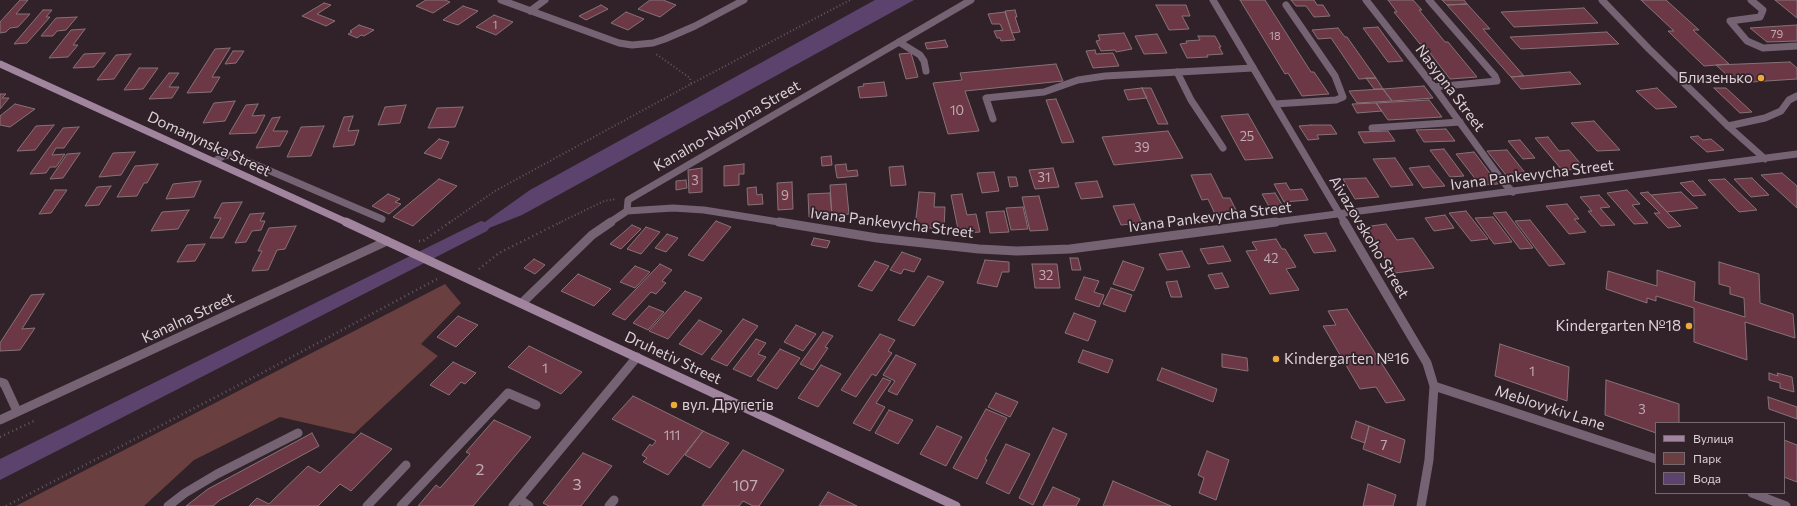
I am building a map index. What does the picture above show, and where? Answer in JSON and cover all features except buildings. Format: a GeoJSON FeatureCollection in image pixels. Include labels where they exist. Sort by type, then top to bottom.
{"type":"FeatureCollection","features":[{"type":"Feature","properties":{"kind":"main road","name":"Domanynska Street"},"geometry":{"type":"LineString","coordinates":[[0,64],[215,161],[448,269]]}},
{"type":"Feature","properties":{"kind":"main road","name":"Druhetiv Street"},"geometry":{"type":"LineString","coordinates":[[448,269],[956,506]]}},
{"type":"Feature","properties":{"kind":"street"},"geometry":{"type":"LineString","coordinates":[[501,0],[619,43],[632,45],[653,43],[695,26],[744,0]]}},
{"type":"Feature","properties":{"kind":"street"},"geometry":{"type":"LineString","coordinates":[[530,10],[545,0]]}},
{"type":"Feature","properties":{"kind":"street","name":"Kanalno-Nasypna Street"},"geometry":{"type":"LineString","coordinates":[[628,200],[971,0]]}},
{"type":"Feature","properties":{"kind":"street","name":"Aivazovskoho Street"},"geometry":{"type":"LineString","coordinates":[[1213,0],[1427,363],[1434,386],[1430,460],[1421,506]]}},
{"type":"Feature","properties":{"kind":"street","name":"Nasypna Street"},"geometry":{"type":"LineString","coordinates":[[1366,0],[1434,87],[1504,183],[1513,192]]}},
{"type":"Feature","properties":{"kind":"street"},"geometry":{"type":"LineString","coordinates":[[1429,0],[1497,81],[1434,87]]}},
{"type":"Feature","properties":{"kind":"street"},"geometry":{"type":"LineString","coordinates":[[1602,0],[1648,48],[1728,126],[1765,159]]}},
{"type":"Feature","properties":{"kind":"street"},"geometry":{"type":"LineString","coordinates":[[1751,0],[1763,10],[1760,17],[1730,21],[1748,40],[1763,48],[1797,46]]}},
{"type":"Feature","properties":{"kind":"street"},"geometry":{"type":"LineString","coordinates":[[1274,104],[1336,100],[1343,97],[1334,76],[1286,5]]}},
{"type":"Feature","properties":{"kind":"street"},"geometry":{"type":"LineString","coordinates":[[899,42],[920,55],[924,61],[926,71]]}},
{"type":"Feature","properties":{"kind":"street"},"geometry":{"type":"LineString","coordinates":[[993,119],[986,98],[1044,92],[1078,80],[1105,76],[1253,68]]}},
{"type":"Feature","properties":{"kind":"street"},"geometry":{"type":"LineString","coordinates":[[1177,72],[1191,100],[1223,148]]}},
{"type":"Feature","properties":{"kind":"street"},"geometry":{"type":"LineString","coordinates":[[1728,126],[1765,118],[1781,111],[1789,100],[1797,96]]}},
{"type":"Feature","properties":{"kind":"street"},"geometry":{"type":"LineString","coordinates":[[1372,128],[1460,122]]}},
{"type":"Feature","properties":{"kind":"street","name":"Ivana Pankevycha Street"},"geometry":{"type":"LineString","coordinates":[[627,211],[673,208],[704,210],[877,238],[1017,251],[1070,249],[1797,154]]}},
{"type":"Feature","properties":{"kind":"street"},"geometry":{"type":"LineString","coordinates":[[215,161],[223,156],[233,155],[382,219]]}},
{"type":"Feature","properties":{"kind":"street"},"geometry":{"type":"LineString","coordinates":[[522,303],[592,236],[627,211],[628,200]]}},
{"type":"Feature","properties":{"kind":"street","name":"Kanalna Street"},"geometry":{"type":"LineString","coordinates":[[0,420],[386,241]]}},
{"type":"Feature","properties":{"kind":"street"},"geometry":{"type":"LineString","coordinates":[[529,506],[516,502],[637,357]]}},
{"type":"Feature","properties":{"kind":"street"},"geometry":{"type":"LineString","coordinates":[[0,382],[4,383],[17,411]]}},
{"type":"Feature","properties":{"kind":"street","name":"Meblovykiv Lane"},"geometry":{"type":"LineString","coordinates":[[1434,386],[1655,459]]}},
{"type":"Feature","properties":{"kind":"street"},"geometry":{"type":"LineString","coordinates":[[401,506],[508,393],[536,405]]}},
{"type":"Feature","properties":{"kind":"street"},"geometry":{"type":"LineString","coordinates":[[168,506],[185,493],[217,474],[298,433]]}},
{"type":"Feature","properties":{"kind":"street"},"geometry":{"type":"LineString","coordinates":[[367,506],[406,465]]}},
{"type":"Feature","properties":{"kind":"street"},"geometry":{"type":"LineString","coordinates":[[1755,494],[1786,506]]}},
{"type":"Feature","properties":{"kind":"path"},"geometry":{"type":"LineString","coordinates":[[418,241],[423,241],[495,191],[691,84],[850,0]]}},
{"type":"Feature","properties":{"kind":"path"},"geometry":{"type":"LineString","coordinates":[[653,43],[650,48],[690,78],[691,84]]}},
{"type":"Feature","properties":{"kind":"path"},"geometry":{"type":"LineString","coordinates":[[468,278],[499,253],[604,201],[615,199],[628,200]]}},
{"type":"Feature","properties":{"kind":"path"},"geometry":{"type":"LineString","coordinates":[[6,506],[262,373],[448,269]]}},
{"type":"Feature","properties":{"kind":"green space"},"geometry":{"type":"Polygon","coordinates":[[[445,284],[461,303],[421,344],[438,356],[354,434],[280,417],[194,460],[144,506],[16,506],[445,284]]]}},
{"type":"Feature","properties":{"kind":"water"},"geometry":{"type":"Polygon","coordinates":[[[875,0],[914,0],[522,215],[461,239],[530,190],[875,0]]]}},
{"type":"Feature","properties":{"kind":"waterway"},"geometry":{"type":"LineString","coordinates":[[0,470],[481,227]]}},
{"type":"Feature","properties":{"kind":"place","name":"Близенько"},"geometry":{"type":"Point","coordinates":[1761,78]}},
{"type":"Feature","properties":{"kind":"place","name":"Kindergarten №18"},"geometry":{"type":"Point","coordinates":[1689,326]}},
{"type":"Feature","properties":{"kind":"place","name":"Kindergarten №16"},"geometry":{"type":"Point","coordinates":[1276,359]}},
{"type":"Feature","properties":{"kind":"place","name":"вул. Другетів"},"geometry":{"type":"Point","coordinates":[674,405]}}]}
